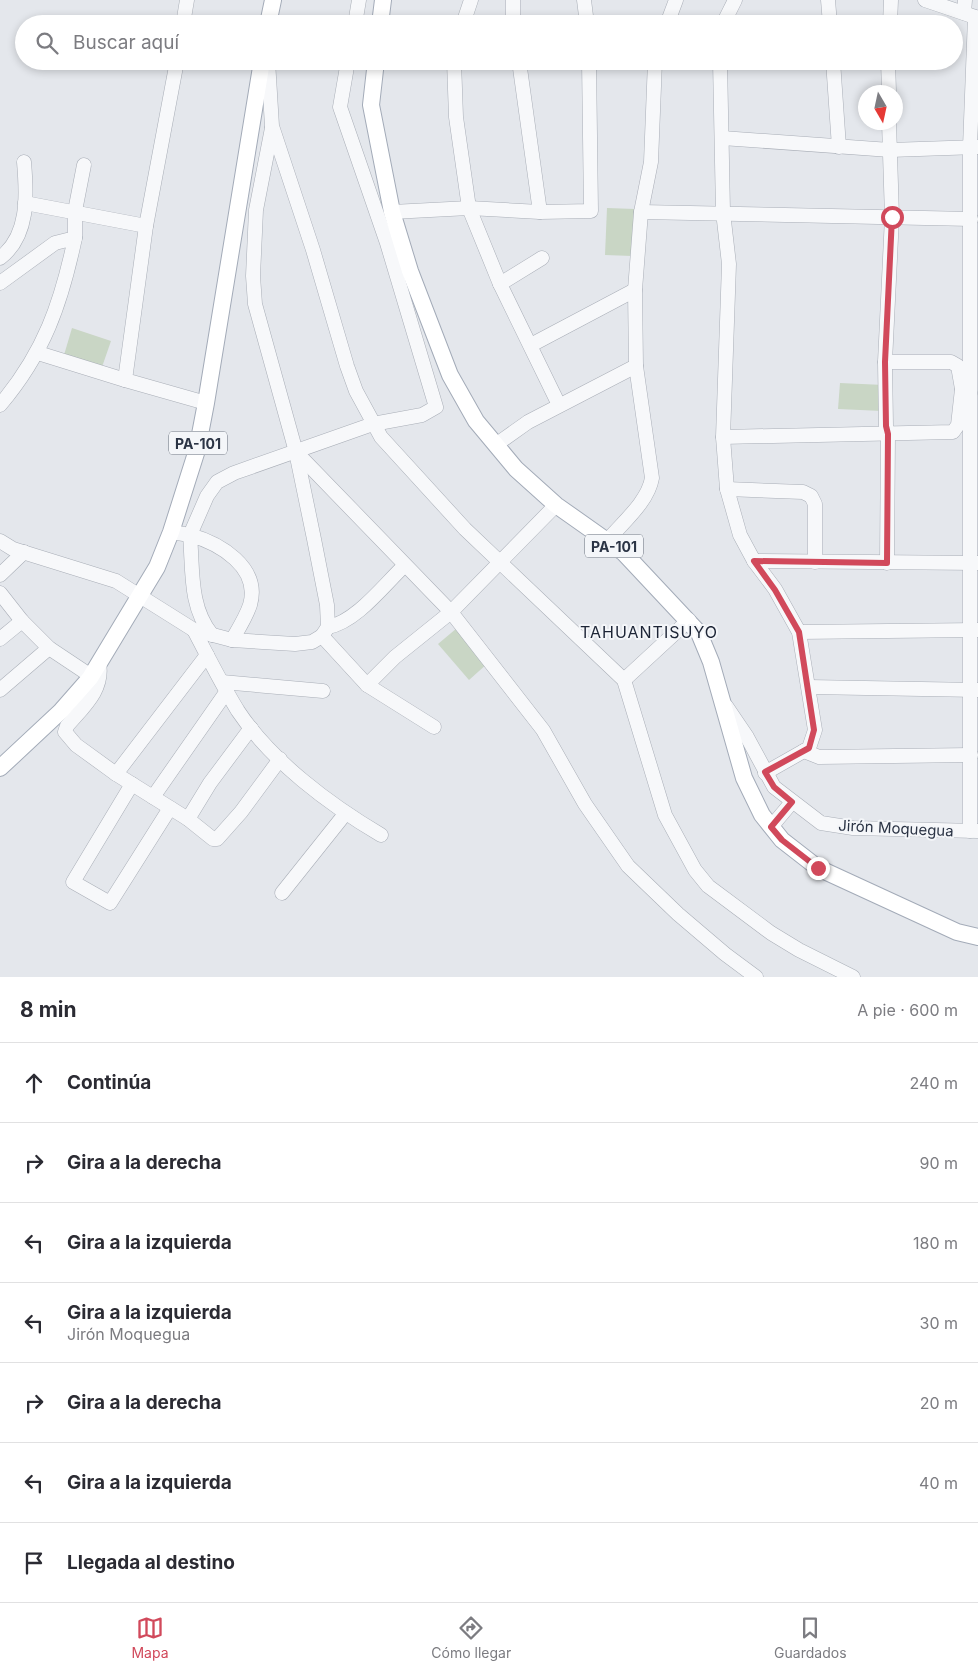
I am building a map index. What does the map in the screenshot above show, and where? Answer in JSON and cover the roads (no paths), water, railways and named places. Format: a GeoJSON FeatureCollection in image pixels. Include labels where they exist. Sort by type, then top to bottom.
{"type":"FeatureCollection","features":[{"type":"Feature","properties":{"kind":"main road"},"geometry":{"type":"LineString","coordinates":[[270,15],[273,0]]}},
{"type":"Feature","properties":{"kind":"main road"},"geometry":{"type":"LineString","coordinates":[[381,15],[383,0]]}},
{"type":"Feature","properties":{"kind":"main road","name":"PA-101"},"geometry":{"type":"LineString","coordinates":[[0,768],[61,711],[95,670],[157,567],[171,532],[196,450],[206,403],[261,70]]}},
{"type":"Feature","properties":{"kind":"main road","name":"PA-101"},"geometry":{"type":"LineString","coordinates":[[375,70],[370,105],[392,212],[410,271],[450,375],[476,421],[516,469],[556,505],[624,553],[689,620],[699,633],[724,703],[744,778],[762,815],[782,840],[818,868],[957,932],[978,938]]}},
{"type":"Feature","properties":{"kind":"street"},"geometry":{"type":"LineString","coordinates":[[184,15],[187,0]]}},
{"type":"Feature","properties":{"kind":"street"},"geometry":{"type":"LineString","coordinates":[[356,15],[359,0]]}},
{"type":"Feature","properties":{"kind":"street"},"geometry":{"type":"LineString","coordinates":[[466,15],[471,0]]}},
{"type":"Feature","properties":{"kind":"street"},"geometry":{"type":"LineString","coordinates":[[512,0],[513,15]]}},
{"type":"Feature","properties":{"kind":"street"},"geometry":{"type":"LineString","coordinates":[[670,15],[676,0]]}},
{"type":"Feature","properties":{"kind":"street"},"geometry":{"type":"LineString","coordinates":[[728,15],[735,0]]}},
{"type":"Feature","properties":{"kind":"street"},"geometry":{"type":"LineString","coordinates":[[828,0],[829,15]]}},
{"type":"Feature","properties":{"kind":"street"},"geometry":{"type":"LineString","coordinates":[[890,15],[891,0]]}},
{"type":"Feature","properties":{"kind":"street"},"geometry":{"type":"LineString","coordinates":[[723,437],[888,434],[956,430],[970,393],[974,372],[975,236],[971,218],[974,147],[970,12],[925,0]]}},
{"type":"Feature","properties":{"kind":"street"},"geometry":{"type":"LineString","coordinates":[[587,15],[588,1]]}},
{"type":"Feature","properties":{"kind":"street"},"geometry":{"type":"LineString","coordinates":[[126,380],[146,226],[176,70]]}},
{"type":"Feature","properties":{"kind":"street"},"geometry":{"type":"LineString","coordinates":[[269,70],[272,126],[256,210],[253,276],[255,304],[296,452],[327,605],[325,631],[367,685],[434,728]]}},
{"type":"Feature","properties":{"kind":"street"},"geometry":{"type":"LineString","coordinates":[[212,635],[202,623],[197,610],[190,535],[206,496],[217,482],[234,473],[373,424],[422,415],[436,407],[387,243],[340,107],[346,70]]}},
{"type":"Feature","properties":{"kind":"street"},"geometry":{"type":"LineString","coordinates":[[454,70],[456,117],[469,208],[500,284],[559,405]]}},
{"type":"Feature","properties":{"kind":"street"},"geometry":{"type":"LineString","coordinates":[[520,70],[540,212]]}},
{"type":"Feature","properties":{"kind":"street"},"geometry":{"type":"LineString","coordinates":[[392,212],[469,208],[540,212],[591,211],[589,70]]}},
{"type":"Feature","properties":{"kind":"street"},"geometry":{"type":"LineString","coordinates":[[607,541],[644,497],[650,487],[652,478],[636,366],[636,290],[641,212],[651,162],[655,70]]}},
{"type":"Feature","properties":{"kind":"street"},"geometry":{"type":"LineString","coordinates":[[720,70],[723,212],[729,264],[723,437],[727,489],[740,535],[754,561],[775,590],[799,632],[814,730],[812,742],[804,751],[765,772]]}},
{"type":"Feature","properties":{"kind":"street"},"geometry":{"type":"LineString","coordinates":[[834,70],[839,147]]}},
{"type":"Feature","properties":{"kind":"street"},"geometry":{"type":"LineString","coordinates":[[888,70],[889,85]]}},
{"type":"Feature","properties":{"kind":"street"},"geometry":{"type":"LineString","coordinates":[[272,126],[313,250],[347,366],[356,391],[381,437],[466,529],[624,680],[665,815],[695,870],[708,886],[771,933],[799,950],[853,977]]}},
{"type":"Feature","properties":{"kind":"street"},"geometry":{"type":"LineString","coordinates":[[887,563],[888,434],[886,426],[885,362],[892,217],[890,130]]}},
{"type":"Feature","properties":{"kind":"street"},"geometry":{"type":"LineString","coordinates":[[722,138],[890,150],[974,147]]}},
{"type":"Feature","properties":{"kind":"street"},"geometry":{"type":"LineString","coordinates":[[0,258],[8,252],[24,224],[24,162]]}},
{"type":"Feature","properties":{"kind":"street"},"geometry":{"type":"LineString","coordinates":[[0,405],[38,353],[50,327],[67,274],[74,238],[75,211],[84,165]]}},
{"type":"Feature","properties":{"kind":"street"},"geometry":{"type":"LineString","coordinates":[[25,204],[75,211],[146,226]]}},
{"type":"Feature","properties":{"kind":"street"},"geometry":{"type":"LineString","coordinates":[[641,212],[971,218]]}},
{"type":"Feature","properties":{"kind":"street"},"geometry":{"type":"LineString","coordinates":[[0,283],[55,242],[74,238]]}},
{"type":"Feature","properties":{"kind":"street"},"geometry":{"type":"LineString","coordinates":[[500,284],[542,258]]}},
{"type":"Feature","properties":{"kind":"street"},"geometry":{"type":"LineString","coordinates":[[531,345],[636,290]]}},
{"type":"Feature","properties":{"kind":"street"},"geometry":{"type":"LineString","coordinates":[[38,353],[206,403]]}},
{"type":"Feature","properties":{"kind":"street"},"geometry":{"type":"LineString","coordinates":[[885,362],[951,362],[958,366],[970,393],[974,499],[974,690],[971,755],[974,831]]}},
{"type":"Feature","properties":{"kind":"street"},"geometry":{"type":"LineString","coordinates":[[497,444],[528,422],[636,366]]}},
{"type":"Feature","properties":{"kind":"street"},"geometry":{"type":"LineString","coordinates":[[296,452],[322,477],[404,566],[451,612],[543,730],[584,804],[628,866],[678,914],[725,954],[756,977]]}},
{"type":"Feature","properties":{"kind":"street"},"geometry":{"type":"LineString","coordinates":[[727,489],[802,492],[811,496],[815,504],[815,562]]}},
{"type":"Feature","properties":{"kind":"street"},"geometry":{"type":"LineString","coordinates":[[367,685],[394,656],[451,612],[502,563],[556,505]]}},
{"type":"Feature","properties":{"kind":"street"},"geometry":{"type":"LineString","coordinates":[[171,532],[210,540],[240,563],[247,577],[251,602],[232,640]]}},
{"type":"Feature","properties":{"kind":"street"},"geometry":{"type":"LineString","coordinates":[[2,545],[116,581],[138,597],[194,630],[232,640],[295,644],[312,642],[325,631],[355,614],[404,566]]}},
{"type":"Feature","properties":{"kind":"street"},"geometry":{"type":"LineString","coordinates":[[0,575],[24,552]]}},
{"type":"Feature","properties":{"kind":"street"},"geometry":{"type":"LineString","coordinates":[[754,561],[974,563]]}},
{"type":"Feature","properties":{"kind":"street"},"geometry":{"type":"LineString","coordinates":[[0,593],[22,621],[48,648],[95,670],[101,675],[96,691],[68,726],[66,732],[76,745],[116,774],[188,819],[214,839],[220,838],[280,759]]}},
{"type":"Feature","properties":{"kind":"street"},"geometry":{"type":"LineString","coordinates":[[624,680],[689,620]]}},
{"type":"Feature","properties":{"kind":"street"},"geometry":{"type":"LineString","coordinates":[[0,639],[22,621]]}},
{"type":"Feature","properties":{"kind":"street"},"geometry":{"type":"LineString","coordinates":[[194,630],[224,687],[250,728],[280,759],[345,814],[381,835]]}},
{"type":"Feature","properties":{"kind":"street"},"geometry":{"type":"LineString","coordinates":[[799,632],[974,630]]}},
{"type":"Feature","properties":{"kind":"street"},"geometry":{"type":"LineString","coordinates":[[0,690],[48,648]]}},
{"type":"Feature","properties":{"kind":"street"},"geometry":{"type":"LineString","coordinates":[[116,774],[207,655]]}},
{"type":"Feature","properties":{"kind":"street"},"geometry":{"type":"LineString","coordinates":[[224,687],[323,691]]}},
{"type":"Feature","properties":{"kind":"street"},"geometry":{"type":"LineString","coordinates":[[153,797],[224,687]]}},
{"type":"Feature","properties":{"kind":"street"},"geometry":{"type":"LineString","coordinates":[[809,688],[974,690]]}},
{"type":"Feature","properties":{"kind":"street","name":"Jirón Moquegua"},"geometry":{"type":"LineString","coordinates":[[724,703],[747,737],[774,787],[821,822],[853,828],[974,831]]}},
{"type":"Feature","properties":{"kind":"street"},"geometry":{"type":"LineString","coordinates":[[188,819],[210,783],[250,728]]}},
{"type":"Feature","properties":{"kind":"street"},"geometry":{"type":"LineString","coordinates":[[804,751],[819,757],[971,755]]}},
{"type":"Feature","properties":{"kind":"street"},"geometry":{"type":"LineString","coordinates":[[132,784],[73,882],[110,903],[170,808]]}},
{"type":"Feature","properties":{"kind":"street"},"geometry":{"type":"LineString","coordinates":[[771,827],[792,802]]}},
{"type":"Feature","properties":{"kind":"street"},"geometry":{"type":"LineString","coordinates":[[282,893],[345,814]]}},
{"type":"Feature","properties":{"kind":"district","name":"TAHUANTISUYO"},"geometry":{"type":"Point","coordinates":[649,632]}}]}
